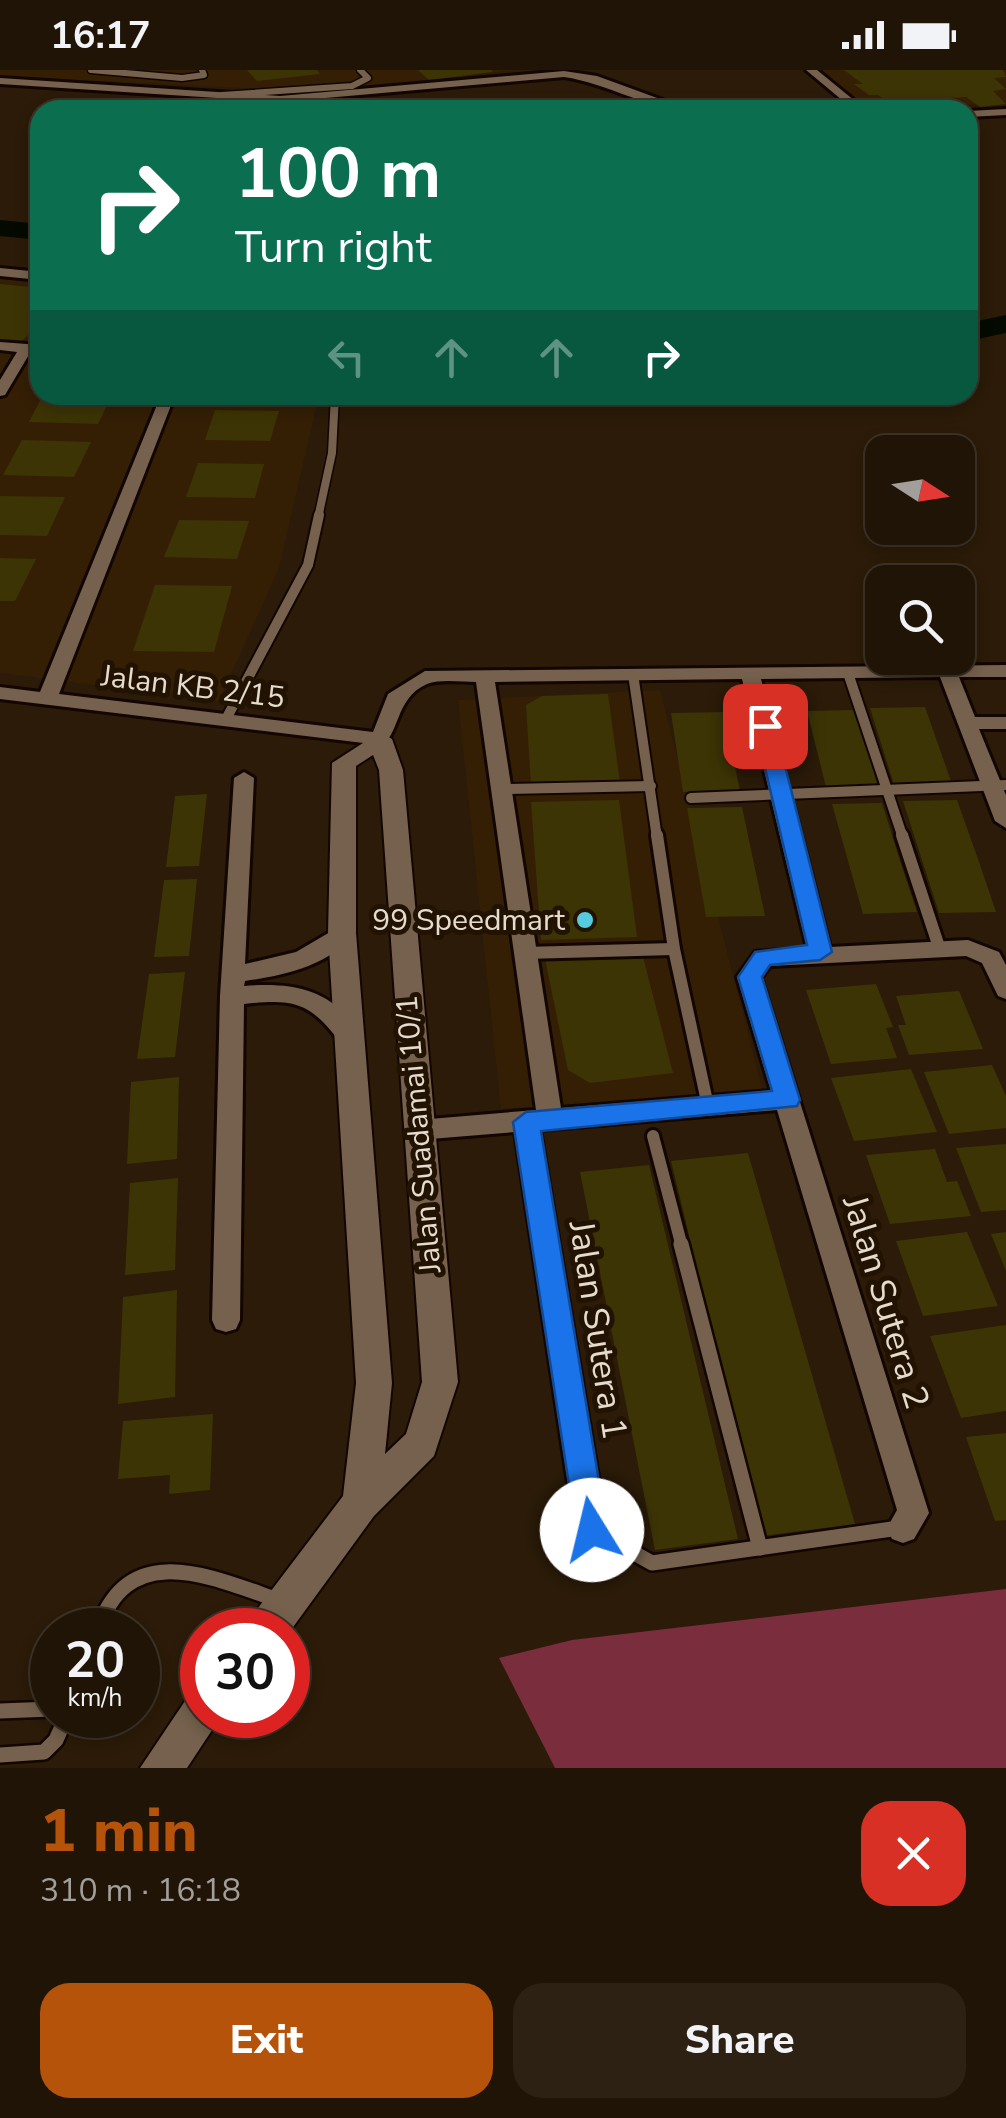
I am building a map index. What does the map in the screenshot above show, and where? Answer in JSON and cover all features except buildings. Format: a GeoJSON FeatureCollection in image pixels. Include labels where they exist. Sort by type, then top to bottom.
{"type":"FeatureCollection","features":[{"type":"Feature","properties":{"kind":"street"},"geometry":{"type":"LineString","coordinates":[[811,70],[848,100]]}},
{"type":"Feature","properties":{"kind":"street"},"geometry":{"type":"LineString","coordinates":[[0,81],[208,97],[328,96],[549,74],[593,78],[656,100]]}},
{"type":"Feature","properties":{"kind":"street"},"geometry":{"type":"LineString","coordinates":[[978,113],[1006,112]]}},
{"type":"Feature","properties":{"kind":"street"},"geometry":{"type":"LineString","coordinates":[[0,272],[30,275]]}},
{"type":"Feature","properties":{"kind":"street"},"geometry":{"type":"LineString","coordinates":[[0,346],[30,349]]}},
{"type":"Feature","properties":{"kind":"street"},"geometry":{"type":"LineString","coordinates":[[0,392],[30,353]]}},
{"type":"Feature","properties":{"kind":"street"},"geometry":{"type":"LineString","coordinates":[[48,699],[164,405]]}},
{"type":"Feature","properties":{"kind":"street","name":"Jalan Suadamai 10/1"},"geometry":{"type":"LineString","coordinates":[[362,1503],[374,1383],[342,933],[344,763],[380,739],[396,698],[425,676],[633,674],[753,683],[848,672],[950,679],[1006,671]]}},
{"type":"Feature","properties":{"kind":"street","name":"Jalan Sutera 1"},"geometry":{"type":"LineString","coordinates":[[485,676],[524,954],[535,1128],[592,1530]]}},
{"type":"Feature","properties":{"kind":"street"},"geometry":{"type":"LineString","coordinates":[[950,679],[999,785],[1006,822]]}},
{"type":"Feature","properties":{"kind":"street"},"geometry":{"type":"LineString","coordinates":[[753,683],[820,952]]}},
{"type":"Feature","properties":{"kind":"street","name":"Jalan KB 2/15"},"geometry":{"type":"LineString","coordinates":[[0,694],[380,739]]}},
{"type":"Feature","properties":{"kind":"street"},"geometry":{"type":"LineString","coordinates":[[968,723],[1006,723]]}},
{"type":"Feature","properties":{"kind":"street","name":"Jalan Suadamai 10/1"},"geometry":{"type":"LineString","coordinates":[[282,1608],[362,1503],[421,1444],[440,1382],[391,770],[380,739]]}},
{"type":"Feature","properties":{"kind":"street"},"geometry":{"type":"LineString","coordinates":[[226,1320],[233,985],[244,778]]}},
{"type":"Feature","properties":{"kind":"street"},"geometry":{"type":"LineString","coordinates":[[233,985],[304,961],[342,933]]}},
{"type":"Feature","properties":{"kind":"street","name":"Jalan Sutera 2"},"geometry":{"type":"LineString","coordinates":[[903,1528],[914,1513],[750,977],[763,958],[939,947],[981,950],[991,958],[1006,990]]}},
{"type":"Feature","properties":{"kind":"street"},"geometry":{"type":"LineString","coordinates":[[233,985],[304,995],[330,1008],[348,1036]]}},
{"type":"Feature","properties":{"kind":"street"},"geometry":{"type":"LineString","coordinates":[[418,1130],[535,1128],[788,1100]]}},
{"type":"Feature","properties":{"kind":"street"},"geometry":{"type":"LineString","coordinates":[[161,1768],[184,1738]]}},
{"type":"Feature","properties":{"kind":"lane"},"geometry":{"type":"LineString","coordinates":[[91,70],[182,78],[197,78],[204,75],[202,70]]}},
{"type":"Feature","properties":{"kind":"lane"},"geometry":{"type":"LineString","coordinates":[[208,97],[352,86],[368,78],[360,70]]}},
{"type":"Feature","properties":{"kind":"lane"},"geometry":{"type":"LineString","coordinates":[[225,721],[308,565],[332,453],[334,405]]}},
{"type":"Feature","properties":{"kind":"lane"},"geometry":{"type":"LineString","coordinates":[[848,672],[939,947]]}},
{"type":"Feature","properties":{"kind":"lane"},"geometry":{"type":"LineString","coordinates":[[633,674],[674,950],[708,1106]]}},
{"type":"Feature","properties":{"kind":"lane"},"geometry":{"type":"LineString","coordinates":[[692,798],[999,785]]}},
{"type":"Feature","properties":{"kind":"lane"},"geometry":{"type":"LineString","coordinates":[[502,790],[651,786]]}},
{"type":"Feature","properties":{"kind":"lane"},"geometry":{"type":"LineString","coordinates":[[524,954],[674,950]]}},
{"type":"Feature","properties":{"kind":"lane"},"geometry":{"type":"LineString","coordinates":[[653,1136],[760,1548]]}},
{"type":"Feature","properties":{"kind":"lane","name":"Jalan Sutera 2"},"geometry":{"type":"LineString","coordinates":[[592,1530],[652,1562],[903,1528]]}},
{"type":"Feature","properties":{"kind":"lane"},"geometry":{"type":"LineString","coordinates":[[106,1608],[110,1596],[140,1574],[183,1571],[259,1608]]}},
{"type":"Feature","properties":{"kind":"lane"},"geometry":{"type":"LineString","coordinates":[[0,1711],[30,1710]]}},
{"type":"Feature","properties":{"kind":"lane"},"geometry":{"type":"LineString","coordinates":[[0,1755],[44,1755],[56,1746],[59,1738]]}},
{"type":"Feature","properties":{"kind":"shaded area"},"geometry":{"type":"Polygon","coordinates":[[[0,70],[515,70],[326,92],[0,76],[0,70]]]}},
{"type":"Feature","properties":{"kind":"shaded area"},"geometry":{"type":"Polygon","coordinates":[[[802,70],[1006,70],[1006,103],[839,100],[802,70]]]}},
{"type":"Feature","properties":{"kind":"shaded area"},"geometry":{"type":"Polygon","coordinates":[[[0,267],[30,269],[30,405],[317,405],[279,568],[219,701],[0,673],[0,267]]]}},
{"type":"Feature","properties":{"kind":"shaded area"},"geometry":{"type":"Polygon","coordinates":[[[660,690],[763,1092],[501,1109],[458,700],[660,690]]]}},
{"type":"Feature","properties":{"kind":"shaded area"},"geometry":{"type":"Polygon","coordinates":[[[1006,1589],[1006,1768],[555,1768],[499,1658],[572,1640],[1006,1589]]]}},
{"type":"Feature","properties":{"kind":"waterway"},"geometry":{"type":"LineString","coordinates":[[0,228],[30,231]]}},
{"type":"Feature","properties":{"kind":"waterway"},"geometry":{"type":"LineString","coordinates":[[978,330],[1006,324]]}},
{"type":"Feature","properties":{"kind":"place","name":"99 Speedmart"},"geometry":{"type":"Point","coordinates":[585,920]}},
{"type":"Feature","properties":{"kind":"route"},"geometry":{"type":"LineString","coordinates":[[592,1530],[526,1122],[788,1100],[750,977],[754,965],[763,958],[820,952],[765,726]]}}]}
